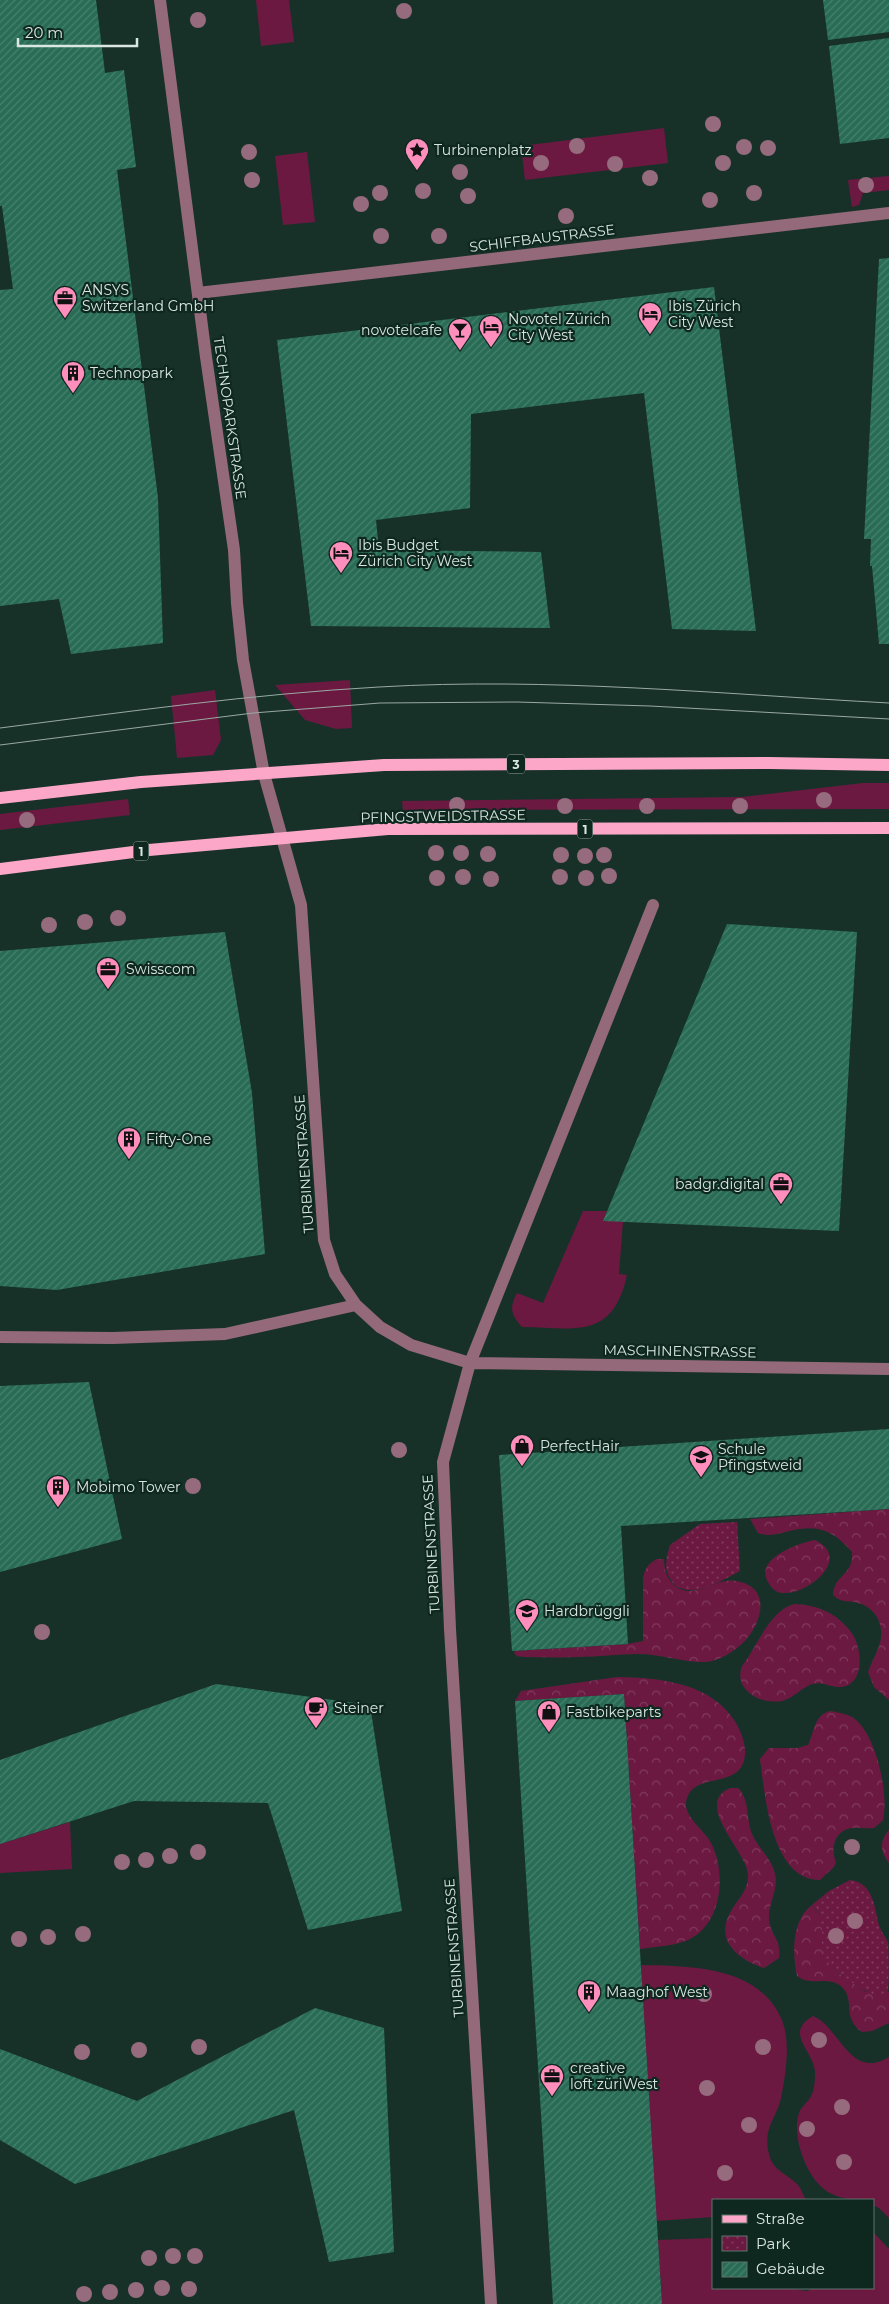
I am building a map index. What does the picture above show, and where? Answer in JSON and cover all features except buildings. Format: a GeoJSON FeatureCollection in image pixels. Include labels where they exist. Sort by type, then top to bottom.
{"type":"FeatureCollection","features":[{"type":"Feature","properties":{"kind":"main road","name":"3"},"geometry":{"type":"LineString","coordinates":[[0,798],[141,782],[384,765],[770,763],[889,765]]}},
{"type":"Feature","properties":{"kind":"main road","name":"PFINGSTWEIDSTRASSE"},"geometry":{"type":"LineString","coordinates":[[0,869],[149,850],[388,829],[889,828]]}},
{"type":"Feature","properties":{"kind":"street","name":"TECHNOPARKSTRASSE"},"geometry":{"type":"LineString","coordinates":[[160,0],[234,550],[243,660],[264,774],[282,839]]}},
{"type":"Feature","properties":{"kind":"street","name":"SCHIFFBAUSTRASSE"},"geometry":{"type":"LineString","coordinates":[[198,293],[889,213]]}},
{"type":"Feature","properties":{"kind":"street","name":"TURBINENSTRASSE"},"geometry":{"type":"LineString","coordinates":[[282,839],[301,905],[324,1240],[334,1274],[356,1305],[380,1327],[411,1345],[470,1363],[443,1462],[450,1628],[491,2304]]}},
{"type":"Feature","properties":{"kind":"street"},"geometry":{"type":"LineString","coordinates":[[470,1363],[653,905]]}},
{"type":"Feature","properties":{"kind":"street"},"geometry":{"type":"LineString","coordinates":[[0,1337],[113,1338],[225,1334],[356,1305]]}},
{"type":"Feature","properties":{"kind":"street","name":"MASCHINENSTRASSE"},"geometry":{"type":"LineString","coordinates":[[470,1363],[889,1369]]}},
{"type":"Feature","properties":{"kind":"green space"},"geometry":{"type":"Polygon","coordinates":[[[256,0],[289,0],[294,42],[261,46],[256,0]]]}},
{"type":"Feature","properties":{"kind":"green space"},"geometry":{"type":"Polygon","coordinates":[[[664,128],[668,163],[525,180],[521,146],[664,128]]]}},
{"type":"Feature","properties":{"kind":"green space"},"geometry":{"type":"Polygon","coordinates":[[[307,152],[315,222],[283,225],[275,156],[307,152]]]}},
{"type":"Feature","properties":{"kind":"green space"},"geometry":{"type":"Polygon","coordinates":[[[889,176],[889,190],[863,193],[859,205],[852,207],[848,180],[889,176]]]}},
{"type":"Feature","properties":{"kind":"green space"},"geometry":{"type":"Polygon","coordinates":[[[350,680],[352,728],[336,729],[305,720],[275,685],[350,680]]]}},
{"type":"Feature","properties":{"kind":"green space"},"geometry":{"type":"Polygon","coordinates":[[[215,690],[221,740],[213,755],[177,758],[171,696],[215,690]]]}},
{"type":"Feature","properties":{"kind":"green space"},"geometry":{"type":"Polygon","coordinates":[[[863,783],[889,783],[889,809],[403,810],[402,801],[742,797],[863,783]]]}},
{"type":"Feature","properties":{"kind":"green space"},"geometry":{"type":"Polygon","coordinates":[[[128,799],[130,815],[0,830],[0,814],[128,799]]]}},
{"type":"Feature","properties":{"kind":"green space"},"geometry":{"type":"Polygon","coordinates":[[[583,1211],[607,1211],[603,1221],[623,1221],[619,1274],[627,1275],[621,1296],[612,1311],[602,1320],[589,1326],[575,1328],[522,1327],[515,1319],[512,1311],[517,1293],[543,1303],[583,1211]]]}},
{"type":"Feature","properties":{"kind":"green space"},"geometry":{"type":"Polygon","coordinates":[[[889,1509],[889,1700],[874,1687],[868,1672],[881,1639],[880,1626],[875,1614],[865,1606],[836,1598],[833,1595],[834,1588],[850,1566],[852,1552],[838,1538],[824,1531],[808,1528],[766,1535],[758,1533],[750,1519],[889,1509]]]}},
{"type":"Feature","properties":{"kind":"green space"},"geometry":{"type":"Polygon","coordinates":[[[737,1522],[740,1571],[715,1584],[697,1590],[679,1588],[672,1582],[666,1568],[670,1545],[700,1524],[737,1522]]]}},
{"type":"Feature","properties":{"kind":"green space"},"geometry":{"type":"Polygon","coordinates":[[[815,1540],[826,1548],[830,1556],[823,1574],[804,1588],[793,1592],[780,1593],[774,1590],[765,1574],[767,1566],[772,1559],[789,1549],[815,1540]]]}},
{"type":"Feature","properties":{"kind":"green space"},"geometry":{"type":"Polygon","coordinates":[[[657,1559],[664,1559],[668,1578],[680,1589],[695,1591],[728,1581],[736,1581],[748,1585],[755,1591],[759,1598],[759,1617],[750,1635],[743,1643],[726,1655],[706,1662],[646,1654],[524,1657],[517,1656],[514,1653],[515,1651],[628,1644],[643,1641],[643,1578],[647,1567],[657,1559]]]}},
{"type":"Feature","properties":{"kind":"green space"},"geometry":{"type":"Polygon","coordinates":[[[795,1604],[819,1608],[833,1615],[845,1625],[855,1638],[858,1646],[860,1663],[858,1672],[850,1684],[842,1687],[816,1683],[782,1701],[774,1702],[757,1698],[750,1694],[741,1682],[742,1666],[771,1621],[786,1607],[795,1604]]]}},
{"type":"Feature","properties":{"kind":"green space"},"geometry":{"type":"Polygon","coordinates":[[[617,1677],[667,1681],[699,1691],[725,1709],[736,1723],[744,1742],[745,1755],[742,1766],[735,1773],[726,1777],[697,1786],[690,1792],[686,1802],[688,1813],[711,1843],[716,1855],[720,1883],[714,1911],[708,1923],[699,1933],[688,1940],[670,1945],[640,1949],[624,1694],[515,1701],[521,1691],[617,1677]]]}},
{"type":"Feature","properties":{"kind":"green space"},"geometry":{"type":"Polygon","coordinates":[[[831,1711],[844,1714],[856,1720],[870,1740],[880,1767],[883,1782],[884,1809],[883,1820],[874,1828],[847,1829],[838,1836],[834,1845],[836,1862],[834,1867],[820,1880],[804,1876],[791,1866],[781,1851],[768,1813],[760,1759],[769,1748],[797,1748],[808,1745],[818,1719],[831,1711]]]}},
{"type":"Feature","properties":{"kind":"green space"},"geometry":{"type":"Polygon","coordinates":[[[730,1788],[738,1788],[742,1793],[752,1834],[771,1863],[775,1874],[776,1885],[769,1919],[779,1947],[779,1958],[764,1968],[740,1956],[728,1942],[725,1934],[729,1915],[744,1891],[748,1880],[745,1864],[719,1816],[717,1805],[720,1795],[730,1788]]]}},
{"type":"Feature","properties":{"kind":"green space"},"geometry":{"type":"Polygon","coordinates":[[[70,1822],[72,1869],[0,1873],[0,1844],[70,1822]]]}},
{"type":"Feature","properties":{"kind":"green space"},"geometry":{"type":"Polygon","coordinates":[[[889,1830],[889,1863],[882,1851],[882,1842],[889,1830]]]}},
{"type":"Feature","properties":{"kind":"green space"},"geometry":{"type":"Polygon","coordinates":[[[850,1880],[864,1885],[868,1890],[874,1903],[880,1927],[888,1942],[888,1993],[876,1995],[864,1990],[839,1973],[824,1956],[822,1949],[822,1924],[812,1905],[829,1891],[850,1880]]]}},
{"type":"Feature","properties":{"kind":"green space"},"geometry":{"type":"Polygon","coordinates":[[[812,1905],[822,1919],[825,1958],[839,1973],[866,1992],[889,1992],[889,2023],[872,2031],[862,2032],[852,2021],[848,1998],[842,1987],[831,1982],[808,1981],[797,1976],[794,1947],[797,1928],[805,1911],[812,1905]]]}},
{"type":"Feature","properties":{"kind":"green space"},"geometry":{"type":"Polygon","coordinates":[[[641,1965],[680,1966],[720,1972],[756,1988],[770,2001],[781,2018],[787,2046],[785,2075],[780,2102],[769,2129],[767,2144],[773,2164],[793,2180],[805,2199],[712,2199],[712,2217],[656,2221],[641,1965]]]}},
{"type":"Feature","properties":{"kind":"green space"},"geometry":{"type":"Polygon","coordinates":[[[813,2016],[822,2022],[831,2030],[846,2050],[864,2062],[876,2063],[889,2057],[889,2218],[874,2206],[874,2199],[850,2199],[828,2192],[813,2178],[807,2168],[797,2133],[799,2113],[813,2092],[815,2081],[813,2063],[800,2035],[805,2022],[813,2016]]]}},
{"type":"Feature","properties":{"kind":"green space"},"geometry":{"type":"Polygon","coordinates":[[[874,2233],[889,2249],[889,2304],[662,2304],[658,2240],[712,2238],[712,2289],[794,2289],[807,2291],[811,2289],[874,2289],[874,2233]]]}},
{"type":"Feature","properties":{"kind":"tram line"},"geometry":{"type":"LineString","coordinates":[[0,728],[284,694],[443,684],[570,685],[889,703]]}},
{"type":"Feature","properties":{"kind":"tram line"},"geometry":{"type":"LineString","coordinates":[[0,745],[253,713],[380,703],[517,702],[650,706],[889,719]]}},
{"type":"Feature","properties":{"kind":"place","name":"Turbinenplatz"},"geometry":{"type":"Point","coordinates":[417,171]}},
{"type":"Feature","properties":{"kind":"place","name":"ANSYS Switzerland GmbH"},"geometry":{"type":"Point","coordinates":[65,319]}},
{"type":"Feature","properties":{"kind":"place","name":"Ibis Zürich City West"},"geometry":{"type":"Point","coordinates":[650,335]}},
{"type":"Feature","properties":{"kind":"place","name":"Novotel Zürich City West"},"geometry":{"type":"Point","coordinates":[491,348]}},
{"type":"Feature","properties":{"kind":"place","name":"novotelcafe"},"geometry":{"type":"Point","coordinates":[460,351]}},
{"type":"Feature","properties":{"kind":"place","name":"Technopark"},"geometry":{"type":"Point","coordinates":[73,394]}},
{"type":"Feature","properties":{"kind":"place","name":"Ibis Budget Zürich City West"},"geometry":{"type":"Point","coordinates":[341,574]}},
{"type":"Feature","properties":{"kind":"place","name":"Swisscom"},"geometry":{"type":"Point","coordinates":[108,990]}},
{"type":"Feature","properties":{"kind":"place","name":"Fifty-One"},"geometry":{"type":"Point","coordinates":[129,1160]}},
{"type":"Feature","properties":{"kind":"place","name":"badgr.digital"},"geometry":{"type":"Point","coordinates":[781,1205]}},
{"type":"Feature","properties":{"kind":"place","name":"PerfectHair"},"geometry":{"type":"Point","coordinates":[522,1467]}},
{"type":"Feature","properties":{"kind":"place","name":"Schule Pfingstweid"},"geometry":{"type":"Point","coordinates":[701,1478]}},
{"type":"Feature","properties":{"kind":"place","name":"Mobimo Tower"},"geometry":{"type":"Point","coordinates":[58,1508]}},
{"type":"Feature","properties":{"kind":"place","name":"Hardbrüggli"},"geometry":{"type":"Point","coordinates":[527,1632]}},
{"type":"Feature","properties":{"kind":"place","name":"Steiner"},"geometry":{"type":"Point","coordinates":[316,1729]}},
{"type":"Feature","properties":{"kind":"place","name":"Fastbikeparts"},"geometry":{"type":"Point","coordinates":[549,1733]}},
{"type":"Feature","properties":{"kind":"place","name":"Maaghof West"},"geometry":{"type":"Point","coordinates":[589,2013]}},
{"type":"Feature","properties":{"kind":"place","name":"creative loft züriWest"},"geometry":{"type":"Point","coordinates":[552,2097]}}]}
